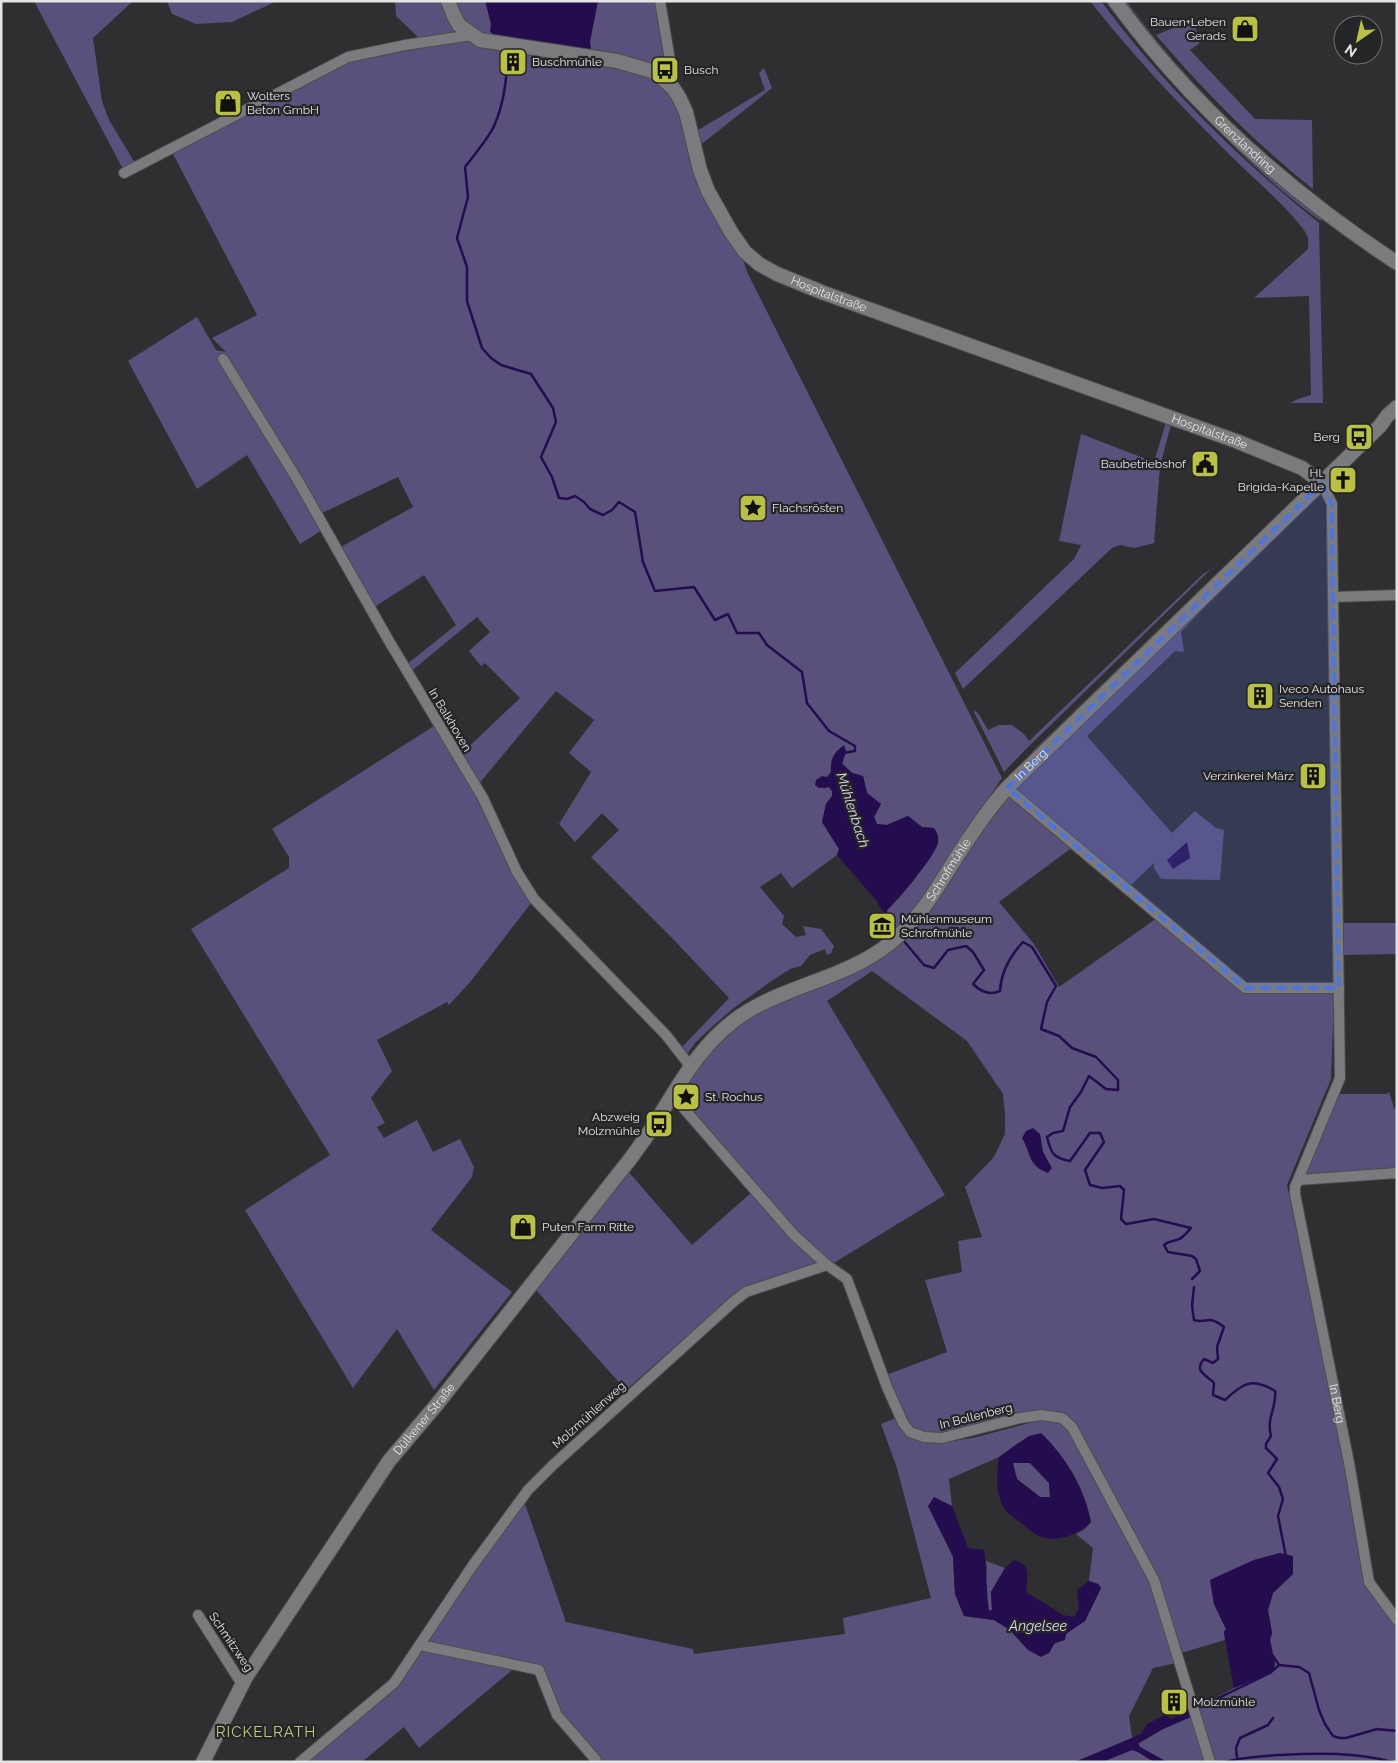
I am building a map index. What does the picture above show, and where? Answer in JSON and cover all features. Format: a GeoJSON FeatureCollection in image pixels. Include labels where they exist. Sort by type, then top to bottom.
{"type":"FeatureCollection","features":[{"type":"Feature","properties":{"kind":"main road","name":"Hospitalstraße"},"geometry":{"type":"LineString","coordinates":[[448,1],[459,24],[480,40],[617,60],[654,72],[679,96],[686,112],[700,170],[730,232],[745,252],[768,270],[824,293],[1244,444],[1302,468],[1322,483]]}},
{"type":"Feature","properties":{"kind":"main road","name":"Grenzlandring"},"geometry":{"type":"LineString","coordinates":[[1115,1],[1175,75],[1270,169],[1353,234],[1397,263]]}},
{"type":"Feature","properties":{"kind":"main road","name":"In Berg"},"geometry":{"type":"LineString","coordinates":[[1380,426],[1397,407]]}},
{"type":"Feature","properties":{"kind":"main road","name":"In Berg"},"geometry":{"type":"LineString","coordinates":[[1007,788],[1380,426],[1397,413]]}},
{"type":"Feature","properties":{"kind":"main road","name":"Schrofmühle"},"geometry":{"type":"LineString","coordinates":[[690,1066],[728,1025],[748,1011],[772,998],[841,972],[889,944],[910,925],[924,908],[978,825],[1007,788]]}},
{"type":"Feature","properties":{"kind":"main road","name":"Dülkener Straße"},"geometry":{"type":"LineString","coordinates":[[203,1762],[243,1682],[389,1461],[438,1403],[631,1158],[690,1066]]}},
{"type":"Feature","properties":{"kind":"street"},"geometry":{"type":"LineString","coordinates":[[660,1],[674,78],[668,84]]}},
{"type":"Feature","properties":{"kind":"street"},"geometry":{"type":"LineString","coordinates":[[124,173],[348,57],[405,45],[472,35]]}},
{"type":"Feature","properties":{"kind":"street"},"geometry":{"type":"LineString","coordinates":[[654,72],[670,58]]}},
{"type":"Feature","properties":{"kind":"street","name":"In Balkhoven"},"geometry":{"type":"LineString","coordinates":[[223,359],[297,480],[389,641],[483,798],[517,872],[530,893],[666,1035],[690,1066]]}},
{"type":"Feature","properties":{"kind":"street","name":"In Berg"},"geometry":{"type":"LineString","coordinates":[[1322,483],[1332,504],[1340,1078],[1295,1187],[1295,1194],[1350,1468],[1369,1582],[1397,1620]]}},
{"type":"Feature","properties":{"kind":"street"},"geometry":{"type":"LineString","coordinates":[[1334,597],[1397,595]]}},
{"type":"Feature","properties":{"kind":"street","name":"In Berg"},"geometry":{"type":"LineString","coordinates":[[1007,788],[1245,988],[1338,988]]}},
{"type":"Feature","properties":{"kind":"street","name":"In Bollenberg"},"geometry":{"type":"LineString","coordinates":[[672,1095],[794,1235],[827,1265],[847,1279],[887,1388],[903,1424],[910,1432],[924,1437],[942,1438],[1020,1418],[1042,1415],[1054,1415],[1062,1418],[1072,1427],[1154,1580],[1210,1761]]}},
{"type":"Feature","properties":{"kind":"street"},"geometry":{"type":"LineString","coordinates":[[1298,1180],[1397,1173]]}},
{"type":"Feature","properties":{"kind":"street","name":"Molzmühlenweg"},"geometry":{"type":"LineString","coordinates":[[300,1762],[394,1683],[490,1542],[528,1490],[553,1464],[746,1292],[827,1265]]}},
{"type":"Feature","properties":{"kind":"street","name":"Schmitzweg"},"geometry":{"type":"LineString","coordinates":[[198,1615],[238,1678],[243,1682]]}},
{"type":"Feature","properties":{"kind":"street"},"geometry":{"type":"LineString","coordinates":[[420,1645],[539,1670],[557,1715],[596,1760]]}},
{"type":"Feature","properties":{"kind":"highlighted area"},"geometry":{"type":"Polygon","coordinates":[[[1322,483],[1332,504],[1339,988],[1245,988],[1007,788],[1322,483]]]}},
{"type":"Feature","properties":{"kind":"shaded area"},"geometry":{"type":"Polygon","coordinates":[[[34,1],[133,1],[93,38],[102,101],[109,120],[135,163],[123,169],[34,1]]]}},
{"type":"Feature","properties":{"kind":"shaded area"},"geometry":{"type":"Polygon","coordinates":[[[167,1],[277,1],[232,22],[196,24],[172,14],[167,1]]]}},
{"type":"Feature","properties":{"kind":"shaded area"},"geometry":{"type":"Polygon","coordinates":[[[395,1],[655,1],[664,58],[658,59],[652,66],[670,91],[747,272],[1002,778],[915,907],[894,931],[884,913],[914,880],[938,843],[934,828],[922,827],[908,816],[887,825],[877,824],[874,817],[881,804],[867,793],[863,776],[852,773],[842,763],[846,751],[827,777],[823,789],[829,787],[832,791],[832,796],[826,804],[822,822],[839,849],[837,855],[792,888],[781,873],[760,887],[784,916],[782,924],[796,937],[806,935],[803,926],[821,929],[834,946],[831,953],[827,955],[825,949],[810,955],[801,966],[790,969],[773,980],[735,1007],[714,1025],[696,1042],[687,1054],[681,1048],[729,998],[591,857],[619,830],[602,813],[575,842],[559,824],[591,772],[569,753],[594,720],[556,691],[478,785],[459,756],[520,698],[485,663],[481,666],[469,651],[490,632],[477,617],[409,673],[406,665],[456,625],[424,575],[373,608],[339,548],[413,507],[398,477],[320,514],[327,527],[300,544],[247,455],[197,489],[128,361],[197,317],[216,350],[226,352],[212,338],[257,315],[172,152],[351,62],[425,47],[420,39],[396,16],[395,1]]]}},
{"type":"Feature","properties":{"kind":"shaded area"},"geometry":{"type":"Polygon","coordinates":[[[1090,1],[1101,1],[1150,62],[1203,119],[1259,173],[1319,223],[1323,403],[1290,403],[1311,395],[1309,296],[1254,298],[1308,249],[1306,234],[1281,204],[1169,93],[1090,1]]]}},
{"type":"Feature","properties":{"kind":"shaded area"},"geometry":{"type":"Polygon","coordinates":[[[1105,1],[1109,1],[1321,217],[1321,221],[1274,184],[1216,128],[1176,87],[1105,1]]]}},
{"type":"Feature","properties":{"kind":"shaded area"},"geometry":{"type":"Polygon","coordinates":[[[1122,1],[1126,1],[1167,53],[1212,103],[1236,127],[1312,192],[1309,194],[1298,186],[1195,90],[1122,1]]]}},
{"type":"Feature","properties":{"kind":"shaded area"},"geometry":{"type":"Polygon","coordinates":[[[1193,20],[1200,43],[1190,50],[1255,119],[1312,120],[1313,189],[1231,116],[1156,35],[1193,20]]]}},
{"type":"Feature","properties":{"kind":"shaded area"},"geometry":{"type":"Polygon","coordinates":[[[764,68],[772,88],[698,147],[695,132],[765,90],[759,73],[764,68]]]}},
{"type":"Feature","properties":{"kind":"shaded area"},"geometry":{"type":"Polygon","coordinates":[[[1167,419],[1172,421],[1160,466],[1154,543],[1135,548],[1120,545],[1112,548],[963,689],[955,673],[1074,559],[1081,545],[1059,541],[1081,434],[1154,462],[1167,419]]]}},
{"type":"Feature","properties":{"kind":"shaded area"},"geometry":{"type":"Polygon","coordinates":[[[1219,565],[1208,572],[1004,772],[973,710],[978,713],[988,730],[999,725],[1012,725],[1024,734],[1029,741],[1203,574],[1219,565]]]}},
{"type":"Feature","properties":{"kind":"shaded area"},"geometry":{"type":"Polygon","coordinates":[[[1222,572],[1028,760],[1028,757],[1036,748],[1214,576],[1222,572]]]}},
{"type":"Feature","properties":{"kind":"shaded area"},"geometry":{"type":"Polygon","coordinates":[[[1202,604],[1205,607],[1181,632],[1184,652],[1175,651],[1087,736],[1172,833],[1195,811],[1216,828],[1224,830],[1220,880],[1161,879],[1154,868],[1154,863],[1132,884],[1125,884],[1014,789],[1202,604]]]}},
{"type":"Feature","properties":{"kind":"shaded area"},"geometry":{"type":"Polygon","coordinates":[[[434,726],[479,798],[532,902],[471,981],[449,1005],[447,1002],[377,1040],[392,1071],[371,1098],[385,1123],[377,1127],[384,1138],[417,1120],[433,1152],[460,1139],[474,1167],[472,1177],[431,1230],[512,1292],[434,1390],[397,1329],[353,1388],[245,1210],[330,1155],[191,929],[289,868],[289,857],[272,829],[434,726]]]}},
{"type":"Feature","properties":{"kind":"shaded area"},"geometry":{"type":"Polygon","coordinates":[[[1008,795],[1074,846],[999,902],[1034,944],[1059,987],[1157,918],[1242,991],[1329,991],[1334,996],[1331,1079],[1287,1185],[1361,1541],[1367,1582],[1397,1623],[1397,1762],[1213,1762],[1198,1712],[1199,1707],[1234,1688],[1268,1674],[1275,1664],[1270,1640],[1272,1633],[1268,1610],[1273,1593],[1293,1574],[1280,1553],[1254,1560],[1210,1580],[1214,1604],[1226,1629],[1224,1632],[1225,1640],[1181,1653],[1160,1581],[1075,1424],[1049,1411],[1029,1411],[937,1436],[919,1433],[909,1427],[886,1375],[947,1352],[925,1280],[962,1272],[958,1241],[982,1237],[965,1187],[994,1157],[1005,1134],[1003,1094],[967,1041],[872,971],[827,1001],[945,1195],[832,1264],[796,1234],[683,1100],[680,1094],[682,1083],[740,1020],[890,950],[1008,795]]]}},
{"type":"Feature","properties":{"kind":"shaded area"},"geometry":{"type":"Polygon","coordinates":[[[1341,923],[1397,923],[1397,954],[1342,955],[1341,923]]]}},
{"type":"Feature","properties":{"kind":"shaded area"},"geometry":{"type":"Polygon","coordinates":[[[1389,1092],[1394,1108],[1397,1109],[1397,1171],[1309,1176],[1306,1172],[1307,1168],[1337,1094],[1386,1094],[1389,1092]]]}},
{"type":"Feature","properties":{"kind":"shaded area"},"geometry":{"type":"Polygon","coordinates":[[[627,1170],[692,1245],[752,1192],[817,1261],[816,1266],[746,1289],[689,1334],[626,1390],[536,1290],[627,1170]]]}},
{"type":"Feature","properties":{"kind":"shaded area"},"geometry":{"type":"Polygon","coordinates":[[[896,1418],[918,1439],[938,1443],[973,1438],[1048,1418],[1061,1421],[1070,1430],[1152,1580],[1177,1663],[1153,1668],[1129,1716],[1132,1738],[1075,1762],[591,1762],[558,1719],[538,1672],[517,1666],[419,1748],[404,1727],[362,1762],[304,1762],[395,1684],[524,1501],[566,1622],[693,1649],[694,1654],[845,1634],[843,1618],[931,1598],[897,1468],[881,1424],[896,1418]],[[1041,1434],[1018,1443],[999,1457],[949,1479],[952,1506],[935,1498],[928,1506],[953,1557],[955,1594],[964,1616],[994,1620],[1010,1630],[1028,1650],[1059,1642],[1065,1634],[1085,1621],[1101,1588],[1098,1584],[1089,1581],[1093,1548],[1076,1534],[1085,1529],[1091,1522],[1084,1497],[1073,1474],[1041,1434]]]}},
{"type":"Feature","properties":{"kind":"shaded area"},"geometry":{"type":"Polygon","coordinates":[[[1012,1463],[1030,1463],[1049,1483],[1050,1497],[1040,1497],[1017,1479],[1012,1463]]]}},
{"type":"Feature","properties":{"kind":"shaded area"},"geometry":{"type":"Polygon","coordinates":[[[986,1561],[1005,1568],[991,1592],[992,1610],[989,1611],[985,1587],[986,1561]]]}},
{"type":"Feature","properties":{"kind":"shaded area"},"geometry":{"type":"Polygon","coordinates":[[[1193,1716],[1206,1762],[1167,1762],[1138,1744],[1163,1729],[1193,1716]]]}},
{"type":"Feature","properties":{"kind":"shaded area"},"geometry":{"type":"Polygon","coordinates":[[[1132,1750],[1154,1762],[1102,1762],[1132,1750]]]}},
{"type":"Feature","properties":{"kind":"water"},"geometry":{"type":"Polygon","coordinates":[[[485,1],[598,1],[590,42],[591,49],[580,49],[493,35],[490,31],[491,24],[485,1]]]}},
{"type":"Feature","properties":{"kind":"water"},"geometry":{"type":"Polygon","coordinates":[[[844,745],[846,751],[842,764],[852,773],[863,776],[867,793],[881,804],[874,817],[877,824],[887,825],[908,816],[922,827],[934,828],[938,837],[935,850],[923,869],[884,913],[875,899],[837,855],[839,849],[822,822],[826,804],[832,796],[832,791],[829,787],[819,788],[815,785],[816,780],[822,776],[827,777],[831,773],[833,757],[844,745]]]}},
{"type":"Feature","properties":{"kind":"water"},"geometry":{"type":"Polygon","coordinates":[[[1187,842],[1190,858],[1173,869],[1167,860],[1187,842]]]}},
{"type":"Feature","properties":{"kind":"water"},"geometry":{"type":"Polygon","coordinates":[[[1033,1128],[1040,1134],[1043,1152],[1052,1168],[1048,1173],[1033,1163],[1022,1138],[1026,1131],[1033,1128]]]}},
{"type":"Feature","properties":{"kind":"water"},"geometry":{"type":"Polygon","coordinates":[[[1041,1433],[1058,1452],[1079,1485],[1091,1522],[1075,1534],[1048,1539],[1033,1533],[1006,1511],[1000,1500],[997,1476],[999,1457],[1029,1436],[1041,1433]],[[1013,1463],[1017,1479],[1040,1497],[1050,1497],[1049,1483],[1030,1463],[1013,1463]]]}},
{"type":"Feature","properties":{"kind":"water","name":"Angelsee"},"geometry":{"type":"Polygon","coordinates":[[[934,1497],[952,1506],[968,1548],[984,1550],[989,1611],[992,1610],[991,1592],[1005,1568],[1014,1560],[1020,1562],[1026,1568],[1026,1592],[1063,1615],[1074,1617],[1079,1608],[1077,1590],[1089,1581],[1098,1584],[1101,1588],[1085,1621],[1066,1634],[1065,1640],[1055,1643],[1049,1653],[1041,1657],[1028,1650],[1010,1630],[994,1620],[964,1616],[955,1594],[953,1556],[928,1506],[934,1497]]]}},
{"type":"Feature","properties":{"kind":"water"},"geometry":{"type":"Polygon","coordinates":[[[1280,1553],[1293,1556],[1293,1574],[1273,1593],[1268,1610],[1272,1633],[1270,1640],[1275,1664],[1274,1669],[1268,1674],[1234,1688],[1225,1640],[1224,1632],[1226,1629],[1214,1604],[1210,1580],[1254,1560],[1280,1553]]]}},
{"type":"Feature","properties":{"kind":"water"},"geometry":{"type":"Polygon","coordinates":[[[1191,1708],[1193,1716],[1163,1729],[1138,1743],[1140,1747],[1167,1762],[1154,1762],[1132,1750],[1102,1762],[1075,1762],[1141,1734],[1147,1724],[1165,1715],[1171,1719],[1191,1708]]]}},
{"type":"Feature","properties":{"kind":"waterway","name":"Mühlenbach"},"geometry":{"type":"LineString","coordinates":[[508,49],[505,88],[498,117],[488,136],[465,167],[468,197],[457,238],[467,267],[467,301],[482,348],[501,365],[531,374],[553,408],[556,422],[541,457],[552,477],[559,498],[567,499],[575,496],[590,509],[603,515],[612,510],[619,502],[635,512],[643,562],[655,591],[694,587],[715,620],[728,614],[737,633],[759,633],[767,645],[802,672],[807,703],[829,731],[855,746],[855,751],[843,753]]}},
{"type":"Feature","properties":{"kind":"waterway","name":"Mühlenbach"},"geometry":{"type":"LineString","coordinates":[[886,909],[886,914],[894,929]]}},
{"type":"Feature","properties":{"kind":"waterway","name":"Mühlenbach"},"geometry":{"type":"LineString","coordinates":[[903,940],[924,965],[934,968],[948,950],[966,946],[973,952],[984,970],[973,984],[988,993],[1000,991],[1002,977],[1007,965],[1023,942],[1032,947],[1056,986],[1047,1002],[1041,1029],[1059,1036],[1072,1048],[1096,1057],[1118,1080],[1118,1090],[1106,1089],[1089,1076],[1081,1092],[1070,1107],[1063,1131],[1053,1133],[1047,1137],[1050,1147],[1056,1156],[1070,1161],[1090,1133],[1100,1133],[1104,1142],[1085,1170],[1090,1185],[1102,1188],[1120,1186],[1124,1190],[1121,1219],[1126,1224],[1154,1219],[1191,1228],[1181,1238],[1164,1245],[1168,1252],[1192,1256],[1196,1259],[1200,1271],[1192,1279]]}},
{"type":"Feature","properties":{"kind":"waterway","name":"Mühlenbach"},"geometry":{"type":"LineString","coordinates":[[1194,1287],[1192,1306],[1194,1320],[1211,1320],[1224,1327],[1217,1347],[1218,1359],[1213,1363],[1204,1359],[1200,1367],[1202,1373],[1214,1383],[1213,1395],[1225,1400],[1237,1389],[1254,1383],[1275,1391],[1275,1402],[1270,1424],[1271,1436],[1266,1444],[1266,1448],[1277,1459],[1268,1473],[1279,1487],[1283,1499],[1278,1516],[1286,1557]]}},
{"type":"Feature","properties":{"kind":"waterway","name":"Mühlenbach"},"geometry":{"type":"LineString","coordinates":[[1198,1708],[1270,1673],[1279,1665],[1273,1656]]}},
{"type":"Feature","properties":{"kind":"waterway"},"geometry":{"type":"LineString","coordinates":[[1279,1665],[1299,1667],[1309,1673],[1319,1710],[1333,1736],[1346,1738],[1377,1729],[1397,1731]]}},
{"type":"Feature","properties":{"kind":"waterway"},"geometry":{"type":"LineString","coordinates":[[1237,1758],[1236,1748],[1240,1738],[1268,1725],[1273,1718]]}},
{"type":"Feature","properties":{"kind":"waterway"},"geometry":{"type":"LineString","coordinates":[[1225,1762],[1259,1756],[1293,1754],[1364,1756],[1392,1762]]}},
{"type":"Feature","properties":{"kind":"place","name":"Bauen+Leben Gerads"},"geometry":{"type":"Point","coordinates":[1245,29]}},
{"type":"Feature","properties":{"kind":"place","name":"Buschmühle"},"geometry":{"type":"Point","coordinates":[513,62]}},
{"type":"Feature","properties":{"kind":"place","name":"Busch"},"geometry":{"type":"Point","coordinates":[665,70]}},
{"type":"Feature","properties":{"kind":"place","name":"Wolters Beton GmbH"},"geometry":{"type":"Point","coordinates":[228,103]}},
{"type":"Feature","properties":{"kind":"place","name":"Berg"},"geometry":{"type":"Point","coordinates":[1359,437]}},
{"type":"Feature","properties":{"kind":"place","name":"Baubetriebshof"},"geometry":{"type":"Point","coordinates":[1205,464]}},
{"type":"Feature","properties":{"kind":"place","name":"Hl. Brigida-Kapelle"},"geometry":{"type":"Point","coordinates":[1343,480]}},
{"type":"Feature","properties":{"kind":"place","name":"Flachsrösten"},"geometry":{"type":"Point","coordinates":[753,508]}},
{"type":"Feature","properties":{"kind":"place","name":"Iveco Autohaus Senden"},"geometry":{"type":"Point","coordinates":[1260,696]}},
{"type":"Feature","properties":{"kind":"place","name":"Verzinkerei März"},"geometry":{"type":"Point","coordinates":[1313,776]}},
{"type":"Feature","properties":{"kind":"place","name":"Mühlenmuseum Schrofmühle"},"geometry":{"type":"Point","coordinates":[882,926]}},
{"type":"Feature","properties":{"kind":"place","name":"St. Rochus"},"geometry":{"type":"Point","coordinates":[686,1097]}},
{"type":"Feature","properties":{"kind":"place","name":"Abzweig Molzmühle"},"geometry":{"type":"Point","coordinates":[659,1124]}},
{"type":"Feature","properties":{"kind":"place","name":"Puten Farm Ritte"},"geometry":{"type":"Point","coordinates":[523,1227]}},
{"type":"Feature","properties":{"kind":"place","name":"Molzmühle"},"geometry":{"type":"Point","coordinates":[1174,1702]}},
{"type":"Feature","properties":{"kind":"district","name":"RICKELRATH"},"geometry":{"type":"Point","coordinates":[266,1732]}}]}
